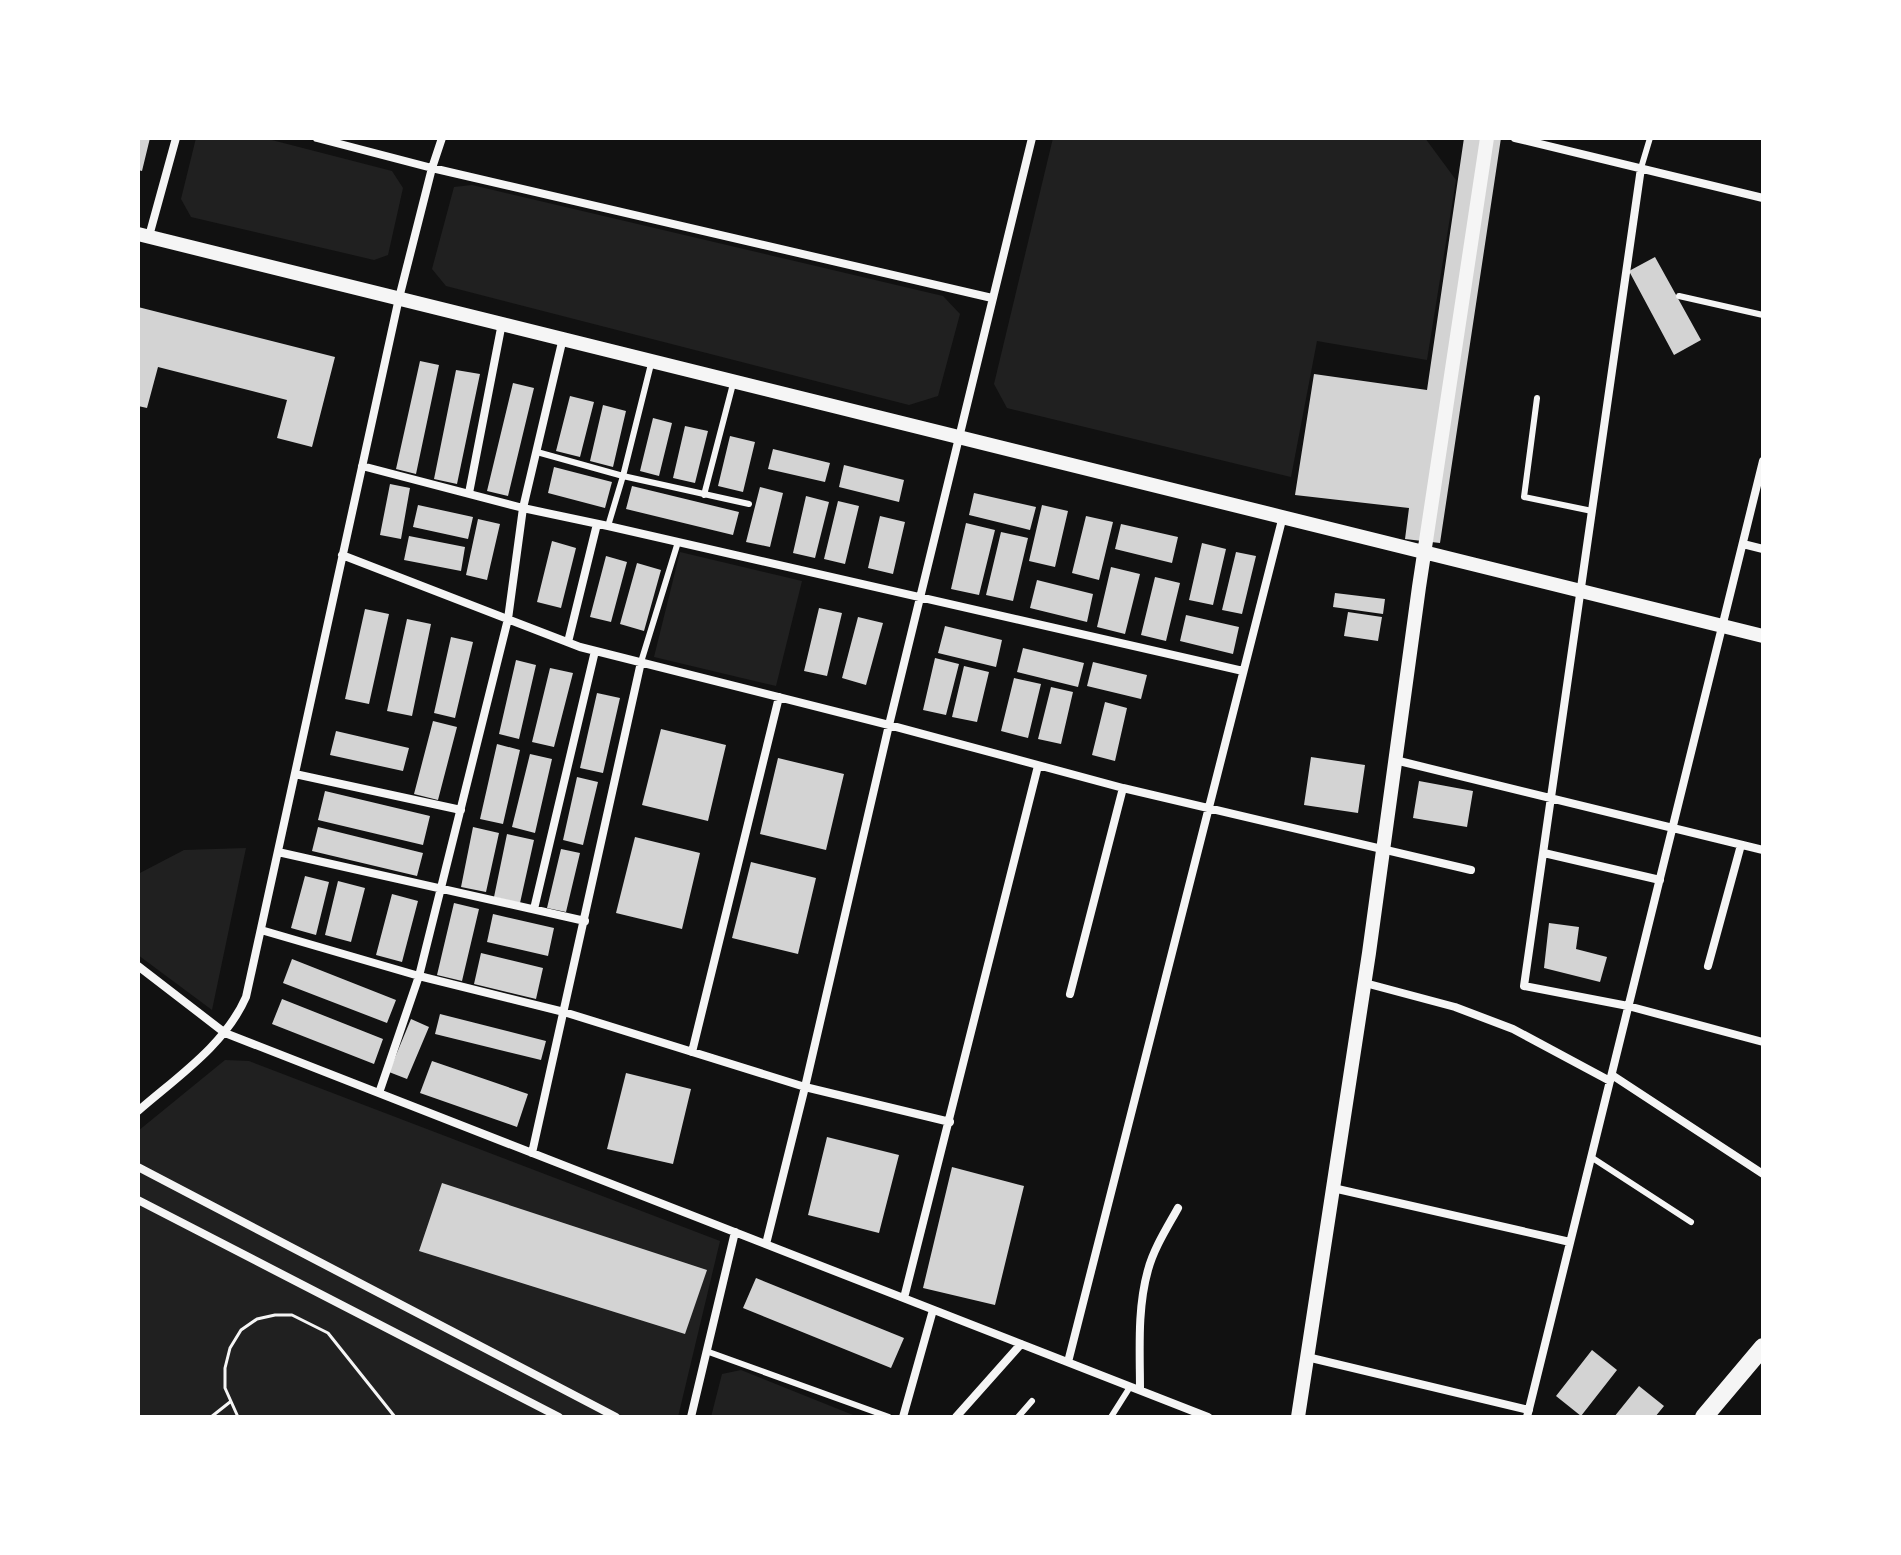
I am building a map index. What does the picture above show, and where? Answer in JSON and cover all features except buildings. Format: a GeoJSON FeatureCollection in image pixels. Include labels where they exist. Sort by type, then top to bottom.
{"type":"FeatureCollection","features":[{"type":"Feature","properties":{"kind":"main road"},"geometry":{"type":"LineString","coordinates":[[1704,1417],[1763,1347]]}},
{"type":"Feature","properties":{"kind":"street"},"geometry":{"type":"LineString","coordinates":[[176,138],[144,235],[1763,636]]}},
{"type":"Feature","properties":{"kind":"street"},"geometry":{"type":"LineString","coordinates":[[317,138],[432,168],[992,298]]}},
{"type":"Feature","properties":{"kind":"street"},"geometry":{"type":"LineString","coordinates":[[138,1111],[225,1033],[246,997],[399,298],[442,138]]}},
{"type":"Feature","properties":{"kind":"street"},"geometry":{"type":"LineString","coordinates":[[766,1244],[1032,138]]}},
{"type":"Feature","properties":{"kind":"street"},"geometry":{"type":"LineString","coordinates":[[1298,1417],[1365,983],[1487,138]]}},
{"type":"Feature","properties":{"kind":"street"},"geometry":{"type":"LineString","coordinates":[[1515,138],[1763,198]]}},
{"type":"Feature","properties":{"kind":"street"},"geometry":{"type":"LineString","coordinates":[[1641,168],[1524,986],[1628,1006],[1763,1042]]}},
{"type":"Feature","properties":{"kind":"street"},"geometry":{"type":"LineString","coordinates":[[469,493],[502,323]]}},
{"type":"Feature","properties":{"kind":"street"},"geometry":{"type":"LineString","coordinates":[[379,1093],[419,976],[508,619],[523,508],[563,338]]}},
{"type":"Feature","properties":{"kind":"street"},"geometry":{"type":"LineString","coordinates":[[1307,1357],[1528,1413],[1763,462]]}},
{"type":"Feature","properties":{"kind":"street"},"geometry":{"type":"LineString","coordinates":[[362,466],[523,508],[1243,671]]}},
{"type":"Feature","properties":{"kind":"street"},"geometry":{"type":"LineString","coordinates":[[1068,1362],[1283,516]]}},
{"type":"Feature","properties":{"kind":"street"},"geometry":{"type":"LineString","coordinates":[[568,642],[597,524]]}},
{"type":"Feature","properties":{"kind":"street"},"geometry":{"type":"LineString","coordinates":[[1743,544],[1763,549]]}},
{"type":"Feature","properties":{"kind":"street"},"geometry":{"type":"LineString","coordinates":[[342,555],[595,651],[1123,788],[1471,870]]}},
{"type":"Feature","properties":{"kind":"street"},"geometry":{"type":"LineString","coordinates":[[534,909],[595,651]]}},
{"type":"Feature","properties":{"kind":"street"},"geometry":{"type":"LineString","coordinates":[[532,1153],[641,662]]}},
{"type":"Feature","properties":{"kind":"street"},"geometry":{"type":"LineString","coordinates":[[692,1052],[779,697]]}},
{"type":"Feature","properties":{"kind":"street"},"geometry":{"type":"LineString","coordinates":[[1395,760],[1763,850]]}},
{"type":"Feature","properties":{"kind":"street"},"geometry":{"type":"LineString","coordinates":[[904,1298],[1038,766]]}},
{"type":"Feature","properties":{"kind":"street"},"geometry":{"type":"LineString","coordinates":[[295,774],[461,810]]}},
{"type":"Feature","properties":{"kind":"street"},"geometry":{"type":"LineString","coordinates":[[1070,994],[1123,788]]}},
{"type":"Feature","properties":{"kind":"street"},"geometry":{"type":"LineString","coordinates":[[1708,966],[1741,845]]}},
{"type":"Feature","properties":{"kind":"street"},"geometry":{"type":"LineString","coordinates":[[278,852],[585,921]]}},
{"type":"Feature","properties":{"kind":"street"},"geometry":{"type":"LineString","coordinates":[[1544,853],[1660,880]]}},
{"type":"Feature","properties":{"kind":"street"},"geometry":{"type":"LineString","coordinates":[[261,930],[419,976],[564,1012],[805,1087],[950,1122]]}},
{"type":"Feature","properties":{"kind":"street"},"geometry":{"type":"LineString","coordinates":[[138,966],[225,1033],[1208,1417]]}},
{"type":"Feature","properties":{"kind":"street"},"geometry":{"type":"LineString","coordinates":[[1365,983],[1455,1007],[1513,1029],[1611,1078],[1763,1174]]}},
{"type":"Feature","properties":{"kind":"street"},"geometry":{"type":"LineString","coordinates":[[138,1167],[616,1417]]}},
{"type":"Feature","properties":{"kind":"street"},"geometry":{"type":"LineString","coordinates":[[1333,1188],[1570,1242]]}},
{"type":"Feature","properties":{"kind":"street"},"geometry":{"type":"LineString","coordinates":[[138,1200],[559,1417]]}},
{"type":"Feature","properties":{"kind":"street"},"geometry":{"type":"LineString","coordinates":[[1135,1388],[1142,1297],[1148,1268],[1178,1208]]}},
{"type":"Feature","properties":{"kind":"street"},"geometry":{"type":"LineString","coordinates":[[691,1417],[735,1232]]}},
{"type":"Feature","properties":{"kind":"street"},"geometry":{"type":"LineString","coordinates":[[903,1417],[933,1310]]}},
{"type":"Feature","properties":{"kind":"street"},"geometry":{"type":"LineString","coordinates":[[956,1417],[1021,1344]]}},
{"type":"Feature","properties":{"kind":"lane"},"geometry":{"type":"LineString","coordinates":[[1641,168],[1650,138]]}},
{"type":"Feature","properties":{"kind":"lane"},"geometry":{"type":"LineString","coordinates":[[1679,296],[1763,315]]}},
{"type":"Feature","properties":{"kind":"lane"},"geometry":{"type":"LineString","coordinates":[[608,526],[652,360]]}},
{"type":"Feature","properties":{"kind":"lane"},"geometry":{"type":"LineString","coordinates":[[704,495],[734,380]]}},
{"type":"Feature","properties":{"kind":"lane"},"geometry":{"type":"LineString","coordinates":[[1537,398],[1524,497],[1592,511]]}},
{"type":"Feature","properties":{"kind":"lane"},"geometry":{"type":"LineString","coordinates":[[537,452],[623,476],[749,504]]}},
{"type":"Feature","properties":{"kind":"lane"},"geometry":{"type":"LineString","coordinates":[[641,662],[678,542]]}},
{"type":"Feature","properties":{"kind":"lane"},"geometry":{"type":"LineString","coordinates":[[1591,1157],[1691,1222]]}},
{"type":"Feature","properties":{"kind":"lane"},"geometry":{"type":"LineString","coordinates":[[706,1351],[889,1417]]}},
{"type":"Feature","properties":{"kind":"lane"},"geometry":{"type":"LineString","coordinates":[[1111,1417],[1135,1388]]}},
{"type":"Feature","properties":{"kind":"lane"},"geometry":{"type":"LineString","coordinates":[[1018,1417],[1032,1401]]}},
{"type":"Feature","properties":{"kind":"path"},"geometry":{"type":"LineString","coordinates":[[238,1417],[225,1388],[225,1368],[230,1348],[241,1330],[257,1319],[275,1315],[292,1315],[328,1333],[395,1417]]}},
{"type":"Feature","properties":{"kind":"path"},"geometry":{"type":"LineString","coordinates":[[211,1417],[230,1402]]}},
{"type":"Feature","properties":{"kind":"shaded area"},"geometry":{"type":"Polygon","coordinates":[[[196,138],[264,138],[392,171],[403,188],[388,255],[374,260],[191,217],[181,199],[196,138]]]}},
{"type":"Feature","properties":{"kind":"shaded area"},"geometry":{"type":"Polygon","coordinates":[[[1053,138],[1425,138],[1456,180],[1427,360],[1317,341],[1291,477],[1007,408],[994,384],[1053,138]]]}},
{"type":"Feature","properties":{"kind":"shaded area"},"geometry":{"type":"Polygon","coordinates":[[[472,185],[943,296],[960,314],[938,396],[909,405],[446,286],[432,269],[454,187],[472,185]]]}},
{"type":"Feature","properties":{"kind":"shaded area"},"geometry":{"type":"Polygon","coordinates":[[[680,552],[802,581],[776,686],[654,657],[680,552]]]}},
{"type":"Feature","properties":{"kind":"shaded area"},"geometry":{"type":"Polygon","coordinates":[[[246,848],[212,1010],[138,955],[138,874],[184,850],[246,848]]]}},
{"type":"Feature","properties":{"kind":"shaded area"},"geometry":{"type":"Polygon","coordinates":[[[225,1060],[249,1061],[720,1241],[678,1417],[138,1417],[138,1131],[225,1060]]]}},
{"type":"Feature","properties":{"kind":"shaded area"},"geometry":{"type":"Polygon","coordinates":[[[741,1370],[858,1417],[711,1417],[722,1374],[741,1370]]]}}]}
